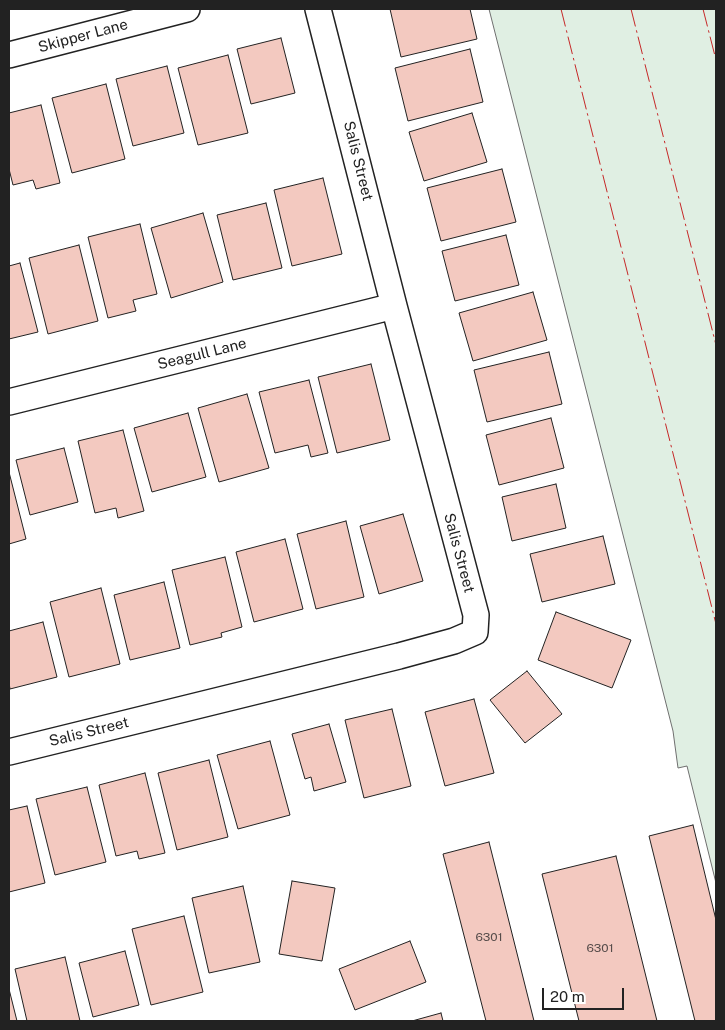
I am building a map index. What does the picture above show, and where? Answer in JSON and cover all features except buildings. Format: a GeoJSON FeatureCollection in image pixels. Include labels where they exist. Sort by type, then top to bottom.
{"type":"FeatureCollection","features":[{"type":"Feature","properties":{"kind":"street","name":"Skipper Lane"},"geometry":{"type":"LineString","coordinates":[[9,55],[187,9]]}},
{"type":"Feature","properties":{"kind":"street","name":"Salis Street"},"geometry":{"type":"LineString","coordinates":[[9,752],[399,656],[454,641],[475,632],[476,615],[318,9]]}},
{"type":"Feature","properties":{"kind":"street","name":"Seagull Lane"},"geometry":{"type":"LineString","coordinates":[[9,402],[394,306]]}},
{"type":"Feature","properties":{"kind":"green space"},"geometry":{"type":"Polygon","coordinates":[[[489,9],[716,9],[716,883],[687,766],[678,768],[673,731],[489,9]]]}},
{"type":"Feature","properties":{"kind":"power"},"geometry":{"type":"LineString","coordinates":[[561,9],[716,624]]}},
{"type":"Feature","properties":{"kind":"power"},"geometry":{"type":"LineString","coordinates":[[631,9],[716,345]]}},
{"type":"Feature","properties":{"kind":"power"},"geometry":{"type":"LineString","coordinates":[[703,9],[716,60]]}}]}
